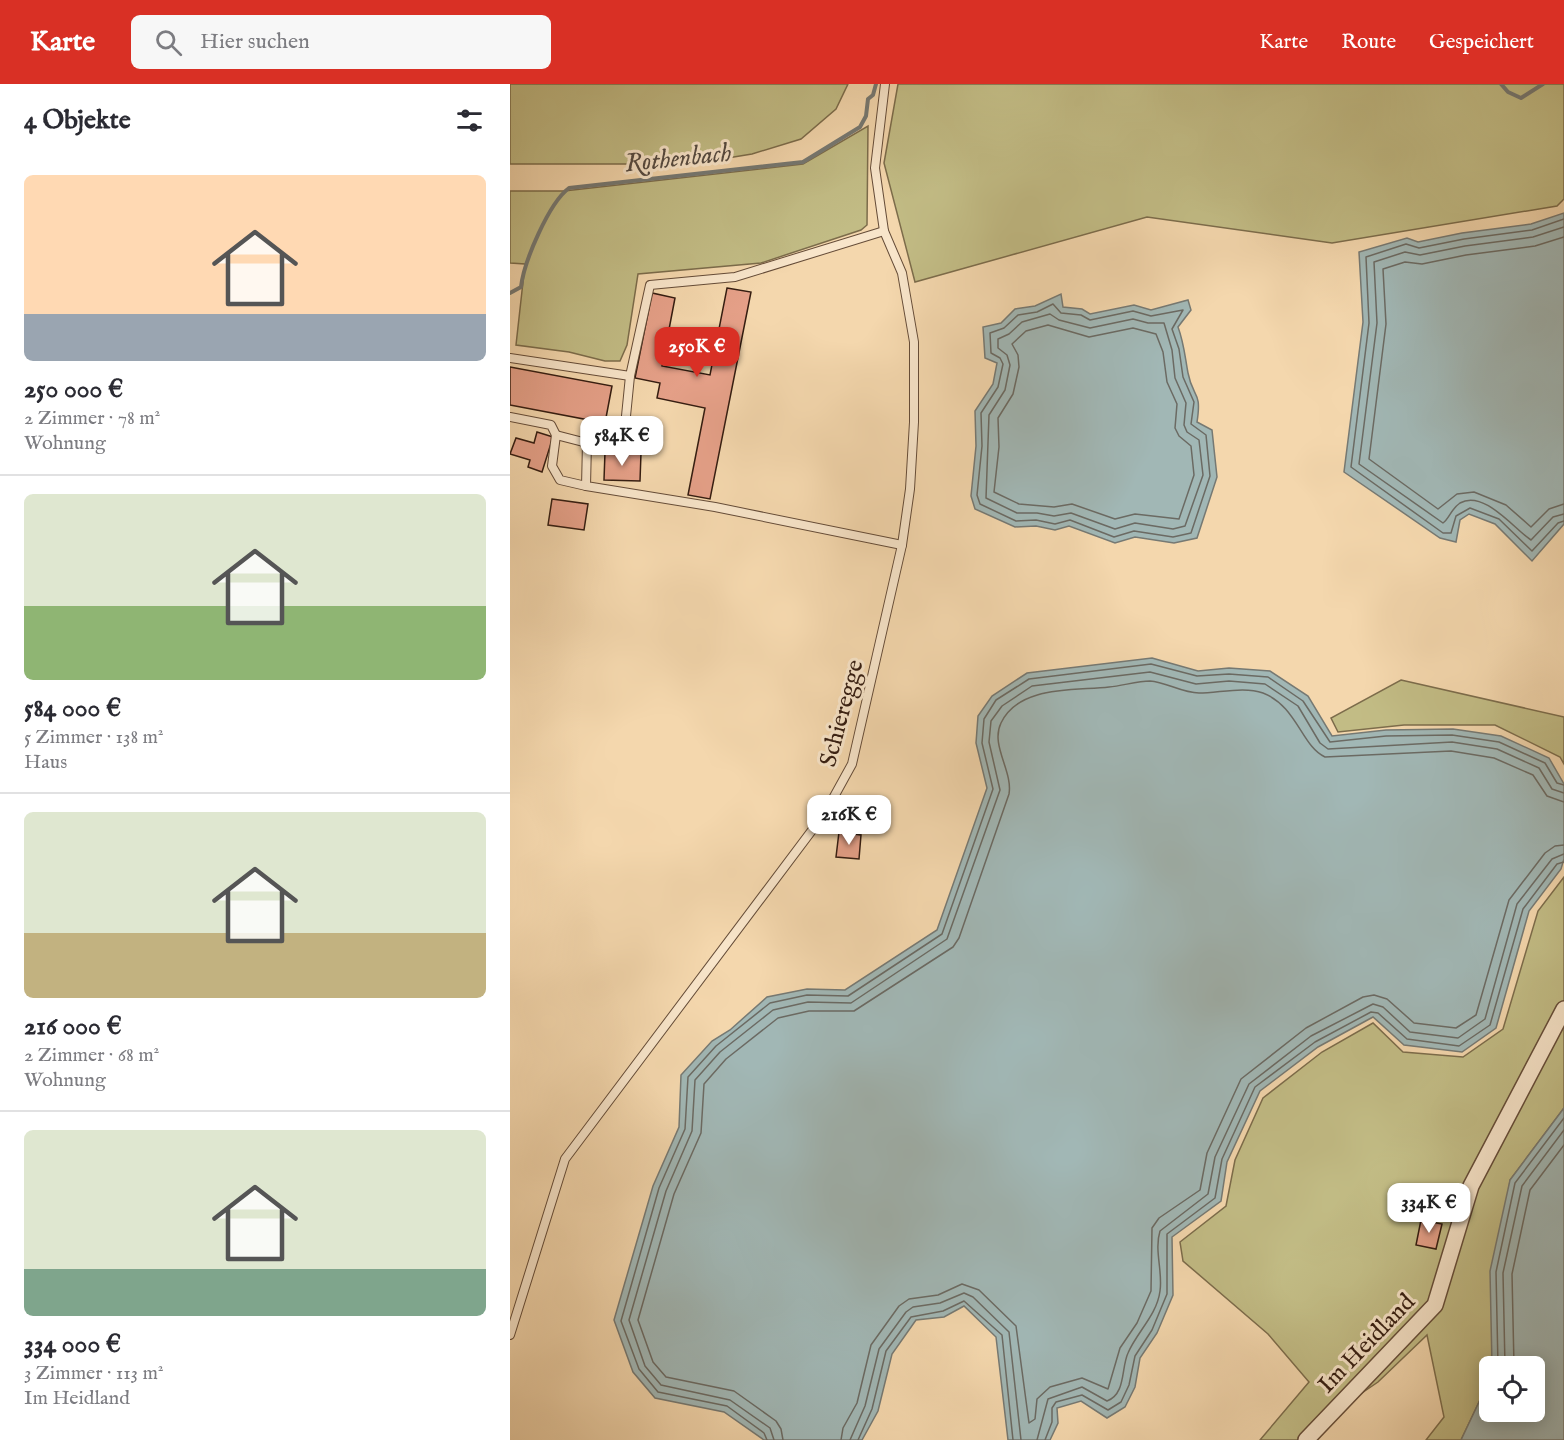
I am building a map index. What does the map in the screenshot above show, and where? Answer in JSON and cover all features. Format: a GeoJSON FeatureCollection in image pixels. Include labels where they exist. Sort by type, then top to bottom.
{"type":"FeatureCollection","features":[{"type":"Feature","properties":{"kind":"street","name":"Im Heidland"},"geometry":{"type":"LineString","coordinates":[[1306,1440],[1435,1305],[1471,1186],[1564,1009]]}},
{"type":"Feature","properties":{"kind":"lane","name":"Schieregge"},"geometry":{"type":"LineString","coordinates":[[510,1335],[565,1159],[825,813],[852,764],[902,545],[910,489],[914,422],[914,342],[902,273],[884,231],[875,168],[885,84]]}},
{"type":"Feature","properties":{"kind":"lane"},"geometry":{"type":"LineString","coordinates":[[556,435],[587,443],[625,426],[630,376],[650,285],[735,277],[884,231]]}},
{"type":"Feature","properties":{"kind":"lane"},"geometry":{"type":"LineString","coordinates":[[510,358],[630,376]]}},
{"type":"Feature","properties":{"kind":"lane"},"geometry":{"type":"LineString","coordinates":[[510,417],[550,425],[556,435],[552,465],[560,480],[715,507],[902,545]]}},
{"type":"Feature","properties":{"kind":"lane"},"geometry":{"type":"LineString","coordinates":[[586,486],[587,443]]}},
{"type":"Feature","properties":{"kind":"shaded area"},"geometry":{"type":"Polygon","coordinates":[[[510,84],[848,84],[836,109],[801,139],[752,154],[691,164],[510,164],[510,84]]]}},
{"type":"Feature","properties":{"kind":"shaded area"},"geometry":{"type":"Polygon","coordinates":[[[898,84],[1564,84],[1564,199],[1557,206],[1332,243],[1147,217],[915,282],[884,163],[898,84]]]}},
{"type":"Feature","properties":{"kind":"shaded area"},"geometry":{"type":"Polygon","coordinates":[[[868,126],[867,225],[861,230],[761,263],[638,274],[627,345],[620,361],[605,361],[569,352],[516,345],[525,264],[510,263],[510,191],[564,191],[803,164],[868,126]]]}},
{"type":"Feature","properties":{"kind":"shaded area"},"geometry":{"type":"Polygon","coordinates":[[[1401,680],[1564,717],[1564,764],[1560,757],[1495,725],[1404,725],[1338,732],[1331,718],[1401,680]]]}},
{"type":"Feature","properties":{"kind":"shaded area"},"geometry":{"type":"Polygon","coordinates":[[[1564,877],[1564,1108],[1510,1180],[1492,1356],[1479,1356],[1479,1402],[1461,1440],[1426,1440],[1444,1417],[1427,1335],[1378,1382],[1334,1412],[1311,1440],[1260,1440],[1309,1382],[1268,1334],[1183,1261],[1180,1242],[1226,1206],[1235,1160],[1263,1098],[1322,1052],[1373,1023],[1403,1052],[1463,1057],[1503,1029],[1538,911],[1564,877]]]}},
{"type":"Feature","properties":{"kind":"water"},"geometry":{"type":"Polygon","coordinates":[[[1564,213],[1564,524],[1532,561],[1495,524],[1469,514],[1460,520],[1456,542],[1440,538],[1344,472],[1363,322],[1359,252],[1407,238],[1418,242],[1462,233],[1531,224],[1564,213]]]}},
{"type":"Feature","properties":{"kind":"water"},"geometry":{"type":"Polygon","coordinates":[[[1061,294],[1063,307],[1082,309],[1090,314],[1134,305],[1151,310],[1188,300],[1191,310],[1178,327],[1190,381],[1198,399],[1197,422],[1212,430],[1217,477],[1197,538],[1174,543],[1135,537],[1115,543],[1069,526],[1055,530],[1036,526],[1015,527],[975,509],[971,496],[976,446],[975,411],[993,384],[997,363],[985,358],[983,327],[1001,323],[1015,309],[1035,306],[1061,294]]]}},
{"type":"Feature","properties":{"kind":"water"},"geometry":{"type":"Polygon","coordinates":[[[1152,658],[1198,671],[1229,668],[1270,671],[1308,696],[1332,736],[1386,730],[1453,729],[1501,736],[1549,758],[1564,784],[1564,859],[1561,869],[1529,911],[1496,1028],[1462,1052],[1404,1045],[1373,1017],[1318,1047],[1260,1091],[1227,1162],[1221,1201],[1172,1237],[1173,1295],[1157,1333],[1140,1358],[1135,1387],[1125,1407],[1107,1418],[1081,1401],[1057,1408],[1058,1423],[1050,1440],[1008,1440],[996,1337],[964,1306],[944,1317],[916,1320],[892,1354],[878,1411],[862,1440],[764,1440],[724,1412],[655,1398],[633,1372],[614,1320],[653,1186],[679,1127],[681,1075],[712,1041],[730,1030],[767,997],[807,989],[845,990],[937,930],[987,788],[976,743],[978,716],[992,696],[1027,673],[1152,658]]]}},
{"type":"Feature","properties":{"kind":"water"},"geometry":{"type":"Polygon","coordinates":[[[1564,1108],[1564,1440],[1461,1440],[1479,1402],[1479,1422],[1545,1422],[1545,1356],[1492,1356],[1490,1271],[1510,1180],[1564,1108]]]}},
{"type":"Feature","properties":{"kind":"building"},"geometry":{"type":"Polygon","coordinates":[[[727,288],[751,292],[710,499],[688,495],[705,408],[657,398],[660,383],[635,378],[652,293],[675,298],[662,366],[710,375],[727,288]]]}},
{"type":"Feature","properties":{"kind":"building"},"geometry":{"type":"Polygon","coordinates":[[[510,367],[612,386],[605,423],[510,405],[510,367]]]}},
{"type":"Feature","properties":{"kind":"building"},"geometry":{"type":"Polygon","coordinates":[[[537,432],[553,437],[542,472],[528,467],[530,460],[510,454],[516,438],[534,443],[537,432]]]}},
{"type":"Feature","properties":{"kind":"building"},"geometry":{"type":"Polygon","coordinates":[[[605,452],[641,453],[640,481],[604,480],[605,452]]]}},
{"type":"Feature","properties":{"kind":"building"},"geometry":{"type":"Polygon","coordinates":[[[552,499],[588,504],[584,530],[548,525],[552,499]]]}},
{"type":"Feature","properties":{"kind":"building"},"geometry":{"type":"Polygon","coordinates":[[[839,832],[861,835],[859,859],[836,857],[839,832]]]}},
{"type":"Feature","properties":{"kind":"building"},"geometry":{"type":"Polygon","coordinates":[[[1421,1220],[1442,1224],[1436,1249],[1416,1245],[1421,1220]]]}},
{"type":"Feature","properties":{"kind":"waterway","name":"Rothenbach"},"geometry":{"type":"LineString","coordinates":[[510,293],[521,287],[527,263],[539,233],[553,206],[569,188],[803,162],[860,127],[866,116],[868,99],[873,95],[876,84]]}},
{"type":"Feature","properties":{"kind":"waterway","name":"Rothenbach"},"geometry":{"type":"LineString","coordinates":[[1501,84],[1508,92],[1521,98],[1543,84]]}}]}
